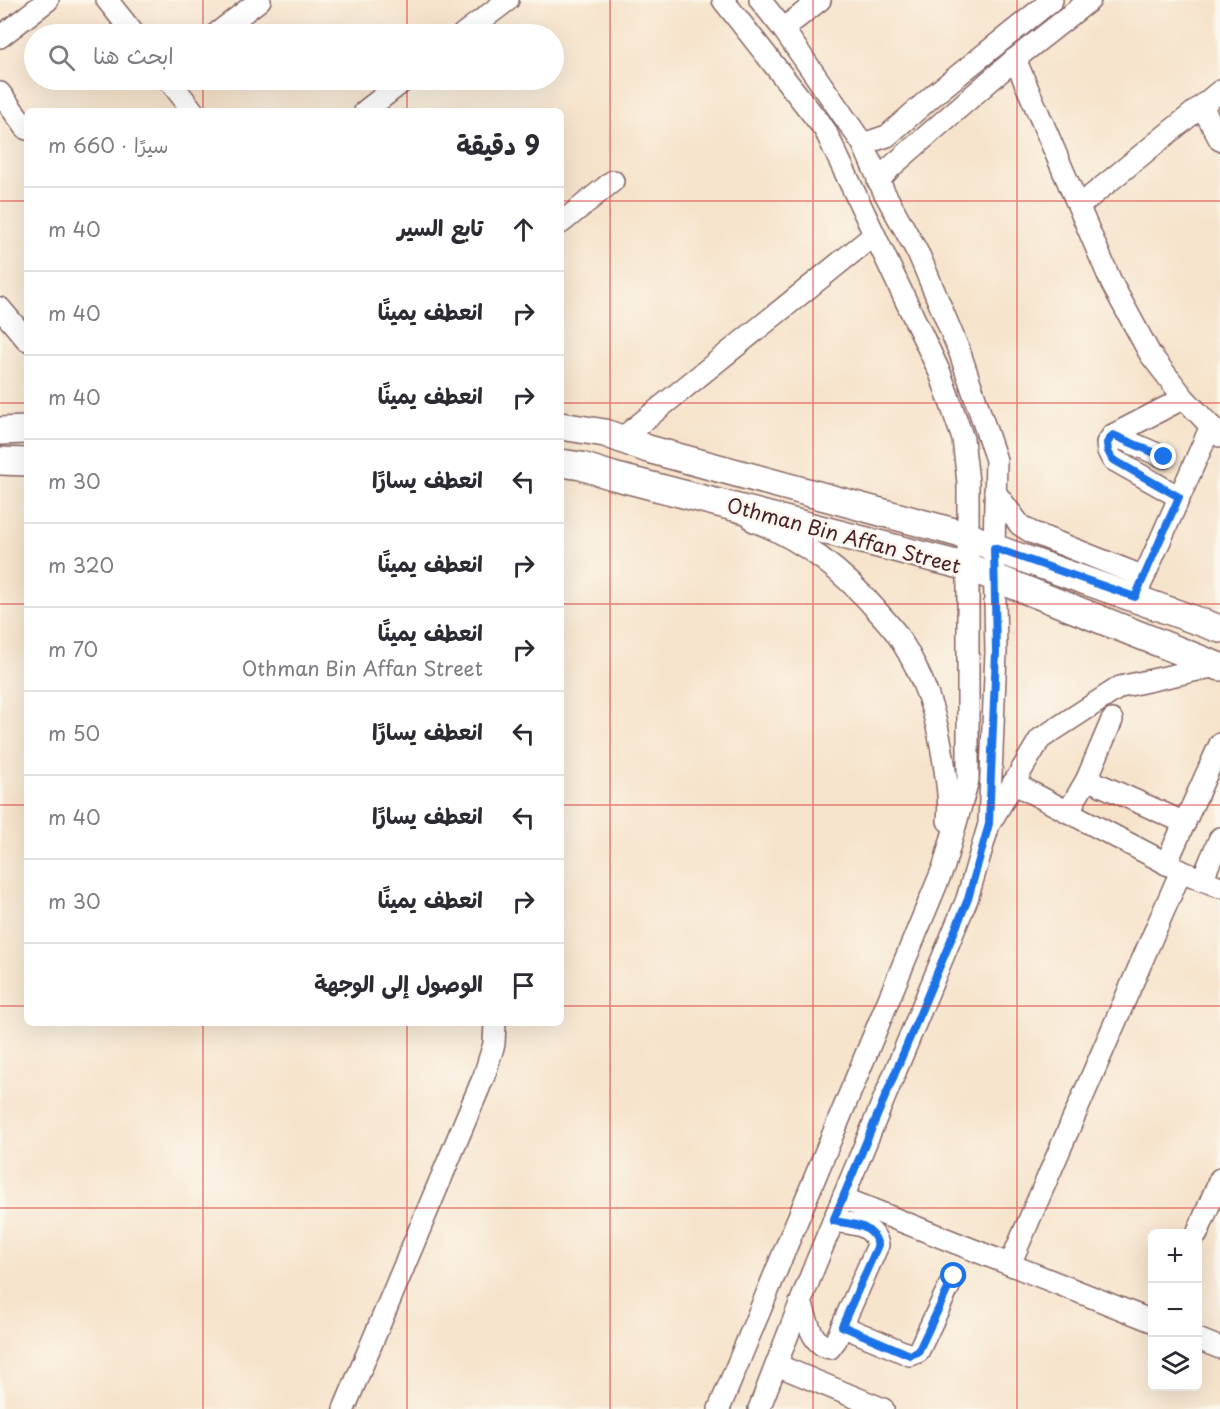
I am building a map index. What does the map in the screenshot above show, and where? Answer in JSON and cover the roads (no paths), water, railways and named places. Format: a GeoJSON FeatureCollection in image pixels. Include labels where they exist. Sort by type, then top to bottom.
{"type":"FeatureCollection","features":[{"type":"Feature","properties":{"kind":"main road","name":"Othman Bin Affan Street"},"geometry":{"type":"LineString","coordinates":[[564,426],[605,433],[969,536],[994,548],[1139,587],[1220,628]]}},
{"type":"Feature","properties":{"kind":"main road"},"geometry":{"type":"LineString","coordinates":[[0,431],[24,430]]}},
{"type":"Feature","properties":{"kind":"main road"},"geometry":{"type":"LineString","coordinates":[[564,452],[614,460],[624,455],[627,441]]}},
{"type":"Feature","properties":{"kind":"main road"},"geometry":{"type":"LineString","coordinates":[[0,461],[24,462]]}},
{"type":"Feature","properties":{"kind":"main road","name":"Othman Bin Affan Street"},"geometry":{"type":"LineString","coordinates":[[564,463],[968,567],[1218,667]]}},
{"type":"Feature","properties":{"kind":"street"},"geometry":{"type":"LineString","coordinates":[[0,37],[48,0]]}},
{"type":"Feature","properties":{"kind":"street"},"geometry":{"type":"LineString","coordinates":[[107,0],[126,24]]}},
{"type":"Feature","properties":{"kind":"street"},"geometry":{"type":"LineString","coordinates":[[229,24],[260,0]]}},
{"type":"Feature","properties":{"kind":"street"},"geometry":{"type":"LineString","coordinates":[[476,24],[508,0]]}},
{"type":"Feature","properties":{"kind":"street"},"geometry":{"type":"LineString","coordinates":[[719,1409],[944,866],[968,780],[969,536],[969,482],[963,439],[940,373],[825,130],[723,0]]}},
{"type":"Feature","properties":{"kind":"street"},"geometry":{"type":"LineString","coordinates":[[759,1409],[833,1221],[968,899],[989,824],[996,652],[994,548],[996,460],[960,353],[920,257],[878,181],[863,144],[783,29],[760,0]]}},
{"type":"Feature","properties":{"kind":"street"},"geometry":{"type":"LineString","coordinates":[[783,29],[820,0]]}},
{"type":"Feature","properties":{"kind":"street"},"geometry":{"type":"LineString","coordinates":[[863,144],[887,136],[936,93],[1052,0]]}},
{"type":"Feature","properties":{"kind":"street"},"geometry":{"type":"LineString","coordinates":[[878,181],[891,166],[1015,59],[1090,0]]}},
{"type":"Feature","properties":{"kind":"street"},"geometry":{"type":"LineString","coordinates":[[995,492],[1020,525],[1030,532],[1139,587],[1179,497],[1215,431],[1184,398],[1150,354],[1112,284],[1015,59]]}},
{"type":"Feature","properties":{"kind":"street"},"geometry":{"type":"LineString","coordinates":[[177,90],[191,108]]}},
{"type":"Feature","properties":{"kind":"street"},"geometry":{"type":"LineString","coordinates":[[369,108],[392,90]]}},
{"type":"Feature","properties":{"kind":"street"},"geometry":{"type":"LineString","coordinates":[[1079,206],[1220,91]]}},
{"type":"Feature","properties":{"kind":"street"},"geometry":{"type":"LineString","coordinates":[[0,93],[24,125]]}},
{"type":"Feature","properties":{"kind":"street"},"geometry":{"type":"LineString","coordinates":[[1202,106],[1220,141]]}},
{"type":"Feature","properties":{"kind":"street"},"geometry":{"type":"LineString","coordinates":[[564,221],[613,181]]}},
{"type":"Feature","properties":{"kind":"street"},"geometry":{"type":"LineString","coordinates":[[627,441],[874,234]]}},
{"type":"Feature","properties":{"kind":"street"},"geometry":{"type":"LineString","coordinates":[[0,308],[24,336]]}},
{"type":"Feature","properties":{"kind":"street"},"geometry":{"type":"LineString","coordinates":[[1179,497],[1112,459],[1107,443],[1113,435],[1184,398]]}},
{"type":"Feature","properties":{"kind":"street"},"geometry":{"type":"LineString","coordinates":[[1113,435],[1164,457]]}},
{"type":"Feature","properties":{"kind":"street"},"geometry":{"type":"LineString","coordinates":[[672,490],[768,526],[828,561],[861,592],[900,638],[922,682],[940,731],[950,801],[944,866]]}},
{"type":"Feature","properties":{"kind":"street"},"geometry":{"type":"LineString","coordinates":[[989,824],[1040,739],[1120,687],[1218,667]]}},
{"type":"Feature","properties":{"kind":"street"},"geometry":{"type":"LineString","coordinates":[[1068,812],[1087,779],[1112,720]]}},
{"type":"Feature","properties":{"kind":"street"},"geometry":{"type":"LineString","coordinates":[[1010,1264],[1173,867],[1185,823],[1220,744]]}},
{"type":"Feature","properties":{"kind":"street"},"geometry":{"type":"LineString","coordinates":[[1087,779],[1185,823]]}},
{"type":"Feature","properties":{"kind":"street"},"geometry":{"type":"LineString","coordinates":[[1013,783],[1173,867],[1211,883],[1220,838]]}},
{"type":"Feature","properties":{"kind":"street"},"geometry":{"type":"LineString","coordinates":[[344,1409],[484,1076],[494,1044],[495,1026]]}},
{"type":"Feature","properties":{"kind":"street"},"geometry":{"type":"LineString","coordinates":[[1199,1229],[1220,1179]]}},
{"type":"Feature","properties":{"kind":"street"},"geometry":{"type":"LineString","coordinates":[[843,1198],[1148,1319]]}},
{"type":"Feature","properties":{"kind":"street"},"geometry":{"type":"LineString","coordinates":[[801,1302],[816,1341],[823,1347],[830,1347],[836,1340],[878,1245],[876,1236],[861,1225],[833,1221]]}},
{"type":"Feature","properties":{"kind":"street"},"geometry":{"type":"LineString","coordinates":[[842,1326],[910,1355],[918,1352],[954,1276]]}},
{"type":"Feature","properties":{"kind":"street"},"geometry":{"type":"LineString","coordinates":[[1202,1341],[1220,1348]]}},
{"type":"Feature","properties":{"kind":"street"},"geometry":{"type":"LineString","coordinates":[[777,1365],[883,1409]]}}]}
